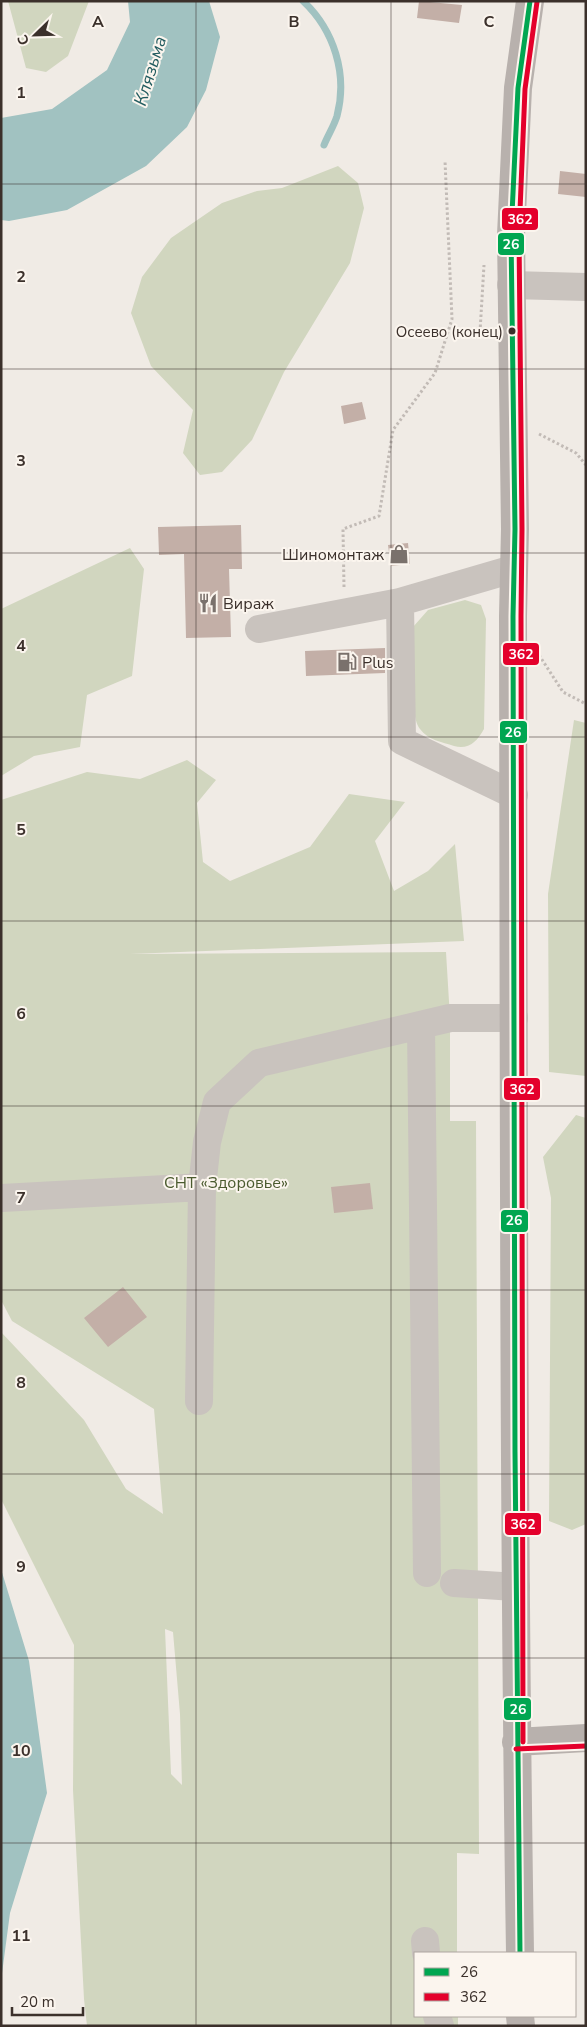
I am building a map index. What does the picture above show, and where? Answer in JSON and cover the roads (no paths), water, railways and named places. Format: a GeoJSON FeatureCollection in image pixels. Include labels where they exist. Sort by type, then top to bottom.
{"type":"FeatureCollection","features":[{"type":"Feature","properties":{"kind":"main road"},"geometry":{"type":"LineString","coordinates":[[520,1952],[516,1742],[515,529],[511,235],[518,88],[530,1]]}},
{"type":"Feature","properties":{"kind":"main road"},"geometry":{"type":"LineString","coordinates":[[516,1742],[586,1738]]}},
{"type":"Feature","properties":{"kind":"street"},"geometry":{"type":"LineString","coordinates":[[511,286],[586,287]]}},
{"type":"Feature","properties":{"kind":"street"},"geometry":{"type":"LineString","coordinates":[[259,629],[400,602],[514,569]]}},
{"type":"Feature","properties":{"kind":"street"},"geometry":{"type":"LineString","coordinates":[[400,602],[402,741],[514,795]]}},
{"type":"Feature","properties":{"kind":"street"},"geometry":{"type":"LineString","coordinates":[[199,1401],[202,1187],[207,1142],[217,1102],[259,1063],[450,1018],[514,1018]]}},
{"type":"Feature","properties":{"kind":"street"},"geometry":{"type":"LineString","coordinates":[[421,1025],[427,1573]]}},
{"type":"Feature","properties":{"kind":"street"},"geometry":{"type":"LineString","coordinates":[[2,1198],[202,1187]]}},
{"type":"Feature","properties":{"kind":"street"},"geometry":{"type":"LineString","coordinates":[[454,1583],[516,1588]]}},
{"type":"Feature","properties":{"kind":"water","name":"Клязьма"},"geometry":{"type":"Polygon","coordinates":[[[128,1],[209,1],[220,37],[206,90],[187,127],[146,166],[67,210],[9,221],[1,220],[1,118],[52,109],[107,70],[130,22],[128,1]]]}},
{"type":"Feature","properties":{"kind":"water"},"geometry":{"type":"Polygon","coordinates":[[[1,1569],[29,1661],[47,1793],[10,1913],[1,1981],[1,1569]]]}},
{"type":"Feature","properties":{"kind":"waterway"},"geometry":{"type":"LineString","coordinates":[[303,1],[323,25],[336,54],[339,69],[341,84],[337,116],[324,145]]}},
{"type":"Feature","properties":{"kind":"place","name":"Осеево (конец)"},"geometry":{"type":"Point","coordinates":[512,331]}},
{"type":"Feature","properties":{"kind":"place","name":"Шиномонтаж"},"geometry":{"type":"Point","coordinates":[399,554]}},
{"type":"Feature","properties":{"kind":"place","name":"Вираж"},"geometry":{"type":"Point","coordinates":[208,603]}},
{"type":"Feature","properties":{"kind":"place","name":"Plus"},"geometry":{"type":"Point","coordinates":[347,662]}},
{"type":"Feature","properties":{"kind":"park label","name":"СНТ «Здоровье»"},"geometry":{"type":"Point","coordinates":[226,1182]}}]}
